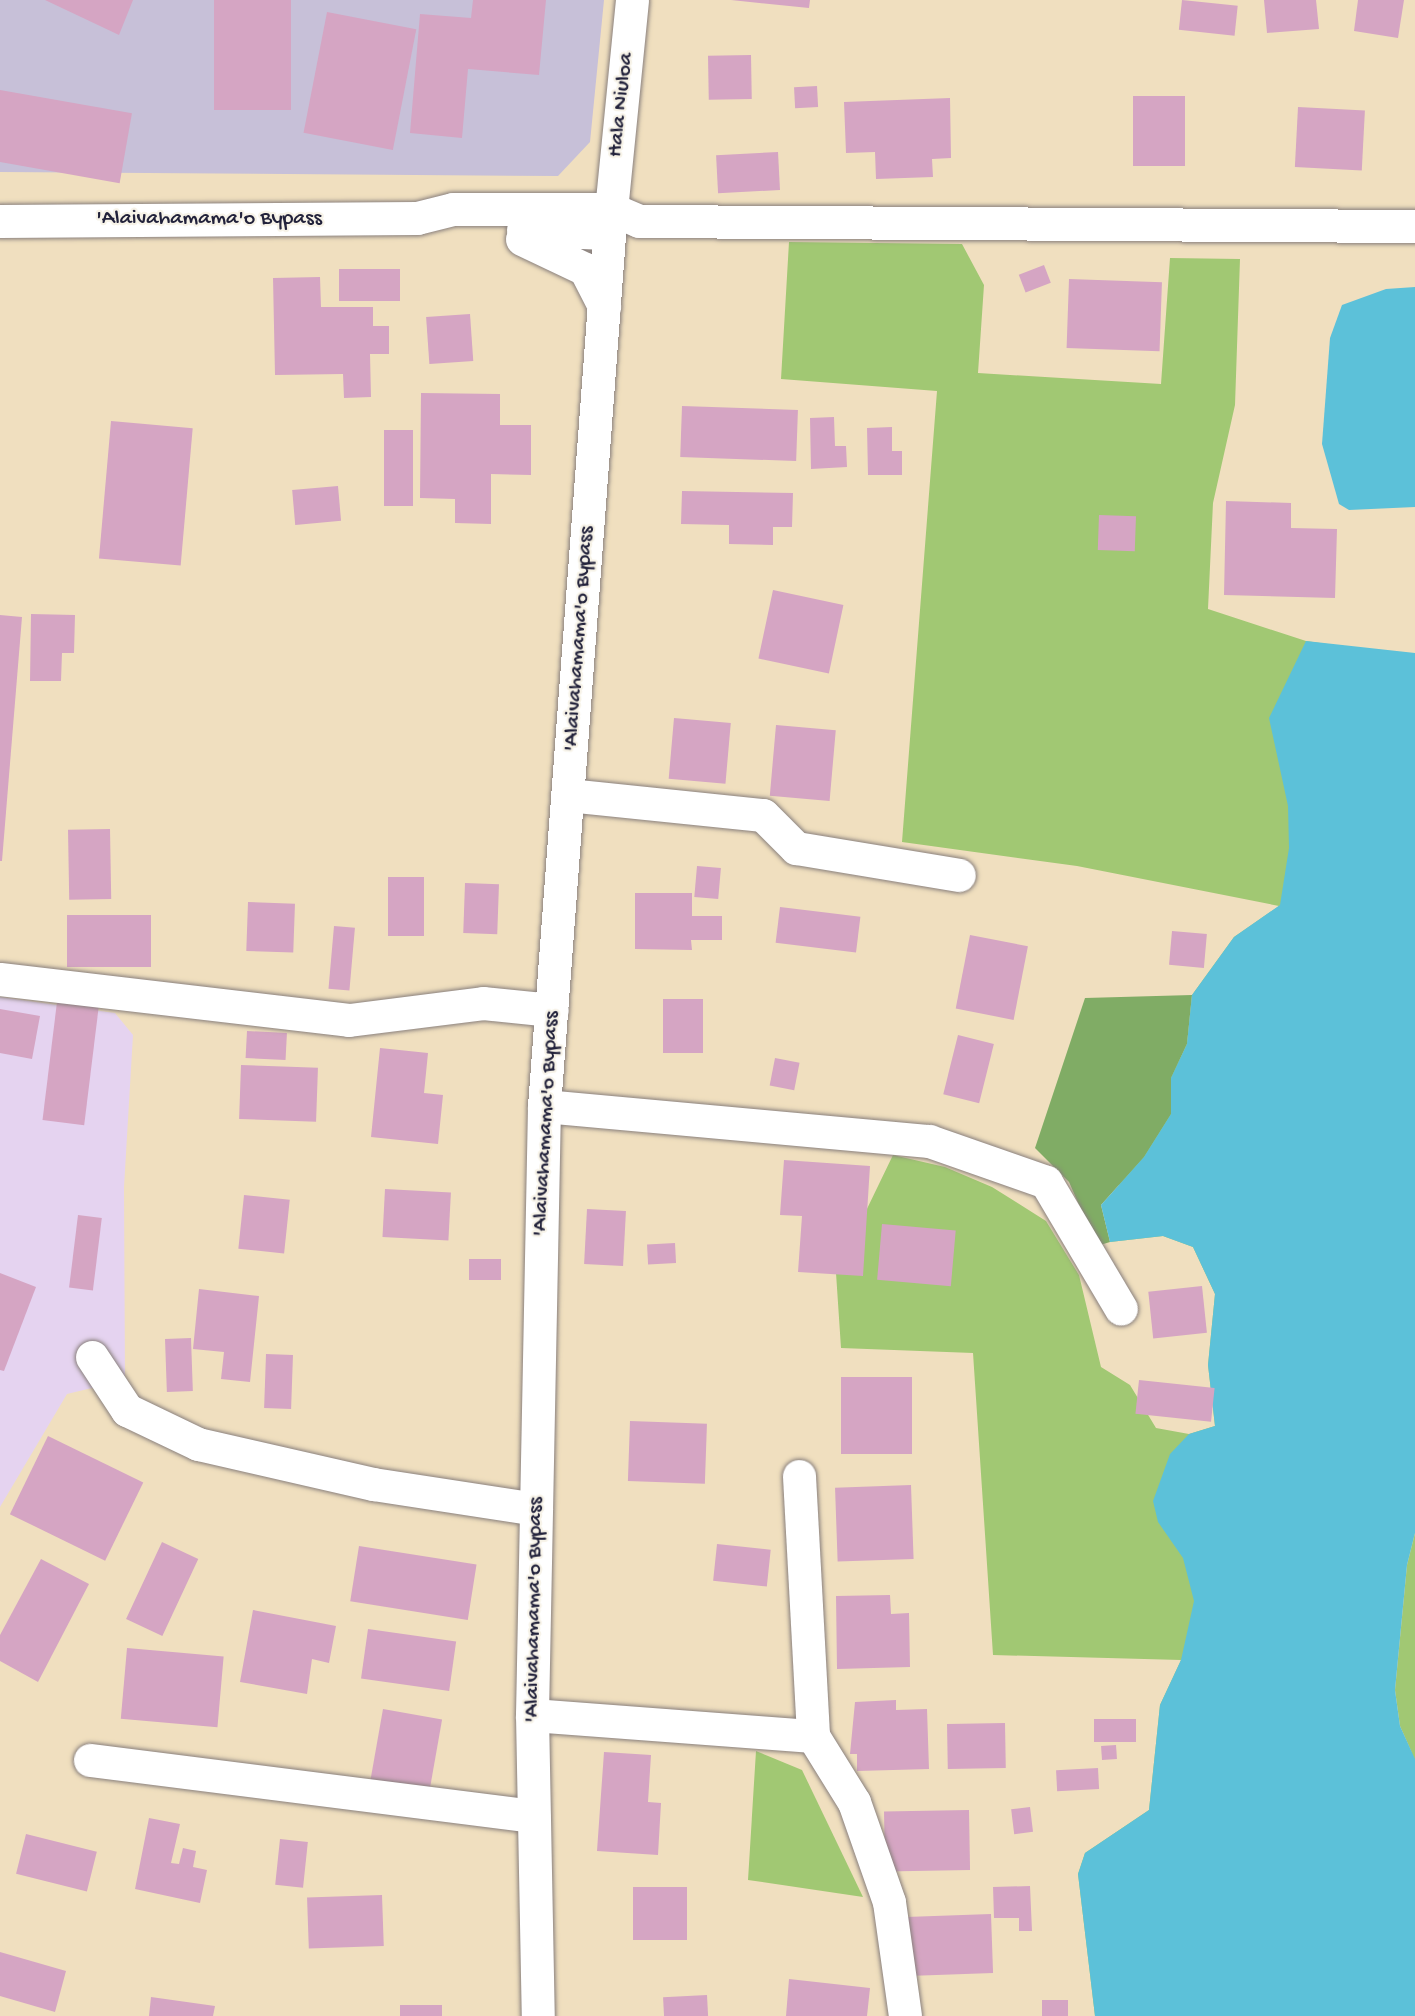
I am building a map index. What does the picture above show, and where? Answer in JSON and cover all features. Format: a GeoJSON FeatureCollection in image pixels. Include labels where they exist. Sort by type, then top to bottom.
{"type":"FeatureCollection","features":[{"type":"Feature","properties":{"kind":"street","name":"Hala Niuloa"},"geometry":{"type":"LineString","coordinates":[[620,221],[632,0]]}},
{"type":"Feature","properties":{"kind":"street","name":"'Alaivahamama'o Bypass"},"geometry":{"type":"LineString","coordinates":[[417,218],[453,209],[620,221]]}},
{"type":"Feature","properties":{"kind":"street","name":"'Alaivahamama'o Bypass"},"geometry":{"type":"LineString","coordinates":[[0,221],[417,218],[486,229],[620,221]]}},
{"type":"Feature","properties":{"kind":"street","name":"'Alaivahamama'o Bypass"},"geometry":{"type":"LineString","coordinates":[[538,2016],[532,1715],[544,1106],[604,306],[620,221]]}},
{"type":"Feature","properties":{"kind":"street"},"geometry":{"type":"LineString","coordinates":[[620,221],[1415,225]]}},
{"type":"Feature","properties":{"kind":"street"},"geometry":{"type":"LineString","coordinates":[[486,229],[566,256],[596,283],[604,306]]}},
{"type":"Feature","properties":{"kind":"street"},"geometry":{"type":"LineString","coordinates":[[568,795],[763,815],[796,848],[959,874]]}},
{"type":"Feature","properties":{"kind":"street"},"geometry":{"type":"LineString","coordinates":[[0,979],[349,1020],[483,1003],[552,1010]]}},
{"type":"Feature","properties":{"kind":"street"},"geometry":{"type":"LineString","coordinates":[[544,1106],[929,1142],[1036,1178],[1046,1182],[1121,1309]]}},
{"type":"Feature","properties":{"kind":"street"},"geometry":{"type":"LineString","coordinates":[[92,1357],[127,1410],[198,1444],[373,1484],[536,1509]]}},
{"type":"Feature","properties":{"kind":"street"},"geometry":{"type":"LineString","coordinates":[[799,1476],[813,1736],[854,1802],[889,1902],[904,2016]]}},
{"type":"Feature","properties":{"kind":"street"},"geometry":{"type":"LineString","coordinates":[[532,1715],[813,1736]]}},
{"type":"Feature","properties":{"kind":"street"},"geometry":{"type":"LineString","coordinates":[[90,1760],[533,1816]]}},
{"type":"Feature","properties":{"kind":"shaded area"},"geometry":{"type":"Polygon","coordinates":[[[0,0],[604,0],[590,142],[558,176],[0,172],[0,0]]]}},
{"type":"Feature","properties":{"kind":"shaded area"},"geometry":{"type":"Polygon","coordinates":[[[0,997],[115,1013],[133,1035],[124,1187],[125,1380],[67,1394],[0,1507],[0,997]]]}},
{"type":"Feature","properties":{"kind":"green space"},"geometry":{"type":"Polygon","coordinates":[[[789,242],[962,244],[984,285],[978,373],[1161,384],[1170,258],[1240,259],[1235,405],[1213,503],[1208,609],[1306,641],[1348,647],[1293,1543],[1412,1753],[1400,1726],[1395,1690],[1407,1565],[1415,1533],[1415,2016],[1095,2016],[1078,1874],[1085,1853],[1149,1810],[1160,1705],[1181,1660],[993,1655],[973,1353],[841,1348],[836,1273],[893,1155],[945,1167],[992,1187],[1046,1221],[1079,1275],[1101,1367],[1130,1385],[1156,1428],[1189,1434],[1215,1426],[1208,1365],[1215,1294],[1193,1247],[1163,1236],[1110,1242],[1119,1183],[1187,1044],[1192,995],[1234,937],[1279,906],[1077,866],[902,842],[937,391],[781,379],[789,242]]]}},
{"type":"Feature","properties":{"kind":"green space"},"geometry":{"type":"Polygon","coordinates":[[[1192,995],[1187,1044],[1171,1078],[1171,1114],[1144,1157],[1101,1205],[1110,1242],[1097,1246],[1069,1182],[1035,1148],[1085,998],[1192,995]]]}},
{"type":"Feature","properties":{"kind":"green space"},"geometry":{"type":"Polygon","coordinates":[[[756,1751],[802,1770],[863,1897],[748,1880],[756,1751]]]}},
{"type":"Feature","properties":{"kind":"water"},"geometry":{"type":"Polygon","coordinates":[[[1415,287],[1415,507],[1349,510],[1339,504],[1322,444],[1330,338],[1342,305],[1386,289],[1415,287]]]}},
{"type":"Feature","properties":{"kind":"water"},"geometry":{"type":"Polygon","coordinates":[[[1306,641],[1415,653],[1415,1533],[1407,1565],[1395,1690],[1400,1726],[1415,1759],[1415,2016],[1095,2016],[1078,1874],[1085,1853],[1149,1810],[1160,1705],[1181,1660],[1194,1601],[1183,1558],[1158,1522],[1153,1501],[1170,1454],[1189,1434],[1215,1426],[1208,1365],[1215,1294],[1193,1247],[1163,1236],[1110,1242],[1101,1205],[1144,1157],[1171,1114],[1171,1078],[1187,1044],[1192,995],[1234,937],[1280,905],[1289,848],[1288,806],[1269,718],[1306,641]]]}},
{"type":"Feature","properties":{"kind":"building"},"geometry":{"type":"Polygon","coordinates":[[[45,0],[133,0],[119,35],[45,0]]]}},
{"type":"Feature","properties":{"kind":"building"},"geometry":{"type":"Polygon","coordinates":[[[214,0],[291,0],[291,110],[214,110],[214,0]]]}},
{"type":"Feature","properties":{"kind":"building"},"geometry":{"type":"Polygon","coordinates":[[[473,0],[546,0],[539,75],[468,69],[462,138],[410,133],[420,14],[471,18],[473,0]]]}},
{"type":"Feature","properties":{"kind":"building"},"geometry":{"type":"Polygon","coordinates":[[[731,0],[810,0],[809,8],[731,0]]]}},
{"type":"Feature","properties":{"kind":"building"},"geometry":{"type":"Polygon","coordinates":[[[1182,0],[1238,6],[1235,36],[1179,30],[1182,0]]]}},
{"type":"Feature","properties":{"kind":"building"},"geometry":{"type":"Polygon","coordinates":[[[1264,0],[1316,0],[1319,29],[1267,33],[1264,0]]]}},
{"type":"Feature","properties":{"kind":"building"},"geometry":{"type":"Polygon","coordinates":[[[1358,0],[1404,0],[1398,38],[1354,31],[1358,0]]]}},
{"type":"Feature","properties":{"kind":"building"},"geometry":{"type":"Polygon","coordinates":[[[327,12],[416,29],[393,150],[304,133],[327,12]]]}},
{"type":"Feature","properties":{"kind":"building"},"geometry":{"type":"Polygon","coordinates":[[[751,55],[752,99],[709,100],[708,56],[751,55]]]}},
{"type":"Feature","properties":{"kind":"building"},"geometry":{"type":"Polygon","coordinates":[[[817,86],[818,107],[795,108],[794,87],[817,86]]]}},
{"type":"Feature","properties":{"kind":"building"},"geometry":{"type":"Polygon","coordinates":[[[0,90],[132,113],[120,183],[0,162],[0,90]]]}},
{"type":"Feature","properties":{"kind":"building"},"geometry":{"type":"Polygon","coordinates":[[[1133,96],[1185,96],[1185,166],[1133,166],[1133,96]]]}},
{"type":"Feature","properties":{"kind":"building"},"geometry":{"type":"Polygon","coordinates":[[[950,98],[951,158],[932,159],[933,177],[876,179],[875,152],[846,153],[844,102],[950,98]]]}},
{"type":"Feature","properties":{"kind":"building"},"geometry":{"type":"Polygon","coordinates":[[[1298,107],[1365,111],[1362,170],[1295,167],[1298,107]]]}},
{"type":"Feature","properties":{"kind":"building"},"geometry":{"type":"Polygon","coordinates":[[[778,152],[780,190],[718,193],[716,155],[778,152]]]}},
{"type":"Feature","properties":{"kind":"building"},"geometry":{"type":"Polygon","coordinates":[[[1044,265],[1051,283],[1026,292],[1019,275],[1044,265]]]}},
{"type":"Feature","properties":{"kind":"building"},"geometry":{"type":"Polygon","coordinates":[[[339,269],[400,269],[400,301],[339,301],[339,269]]]}},
{"type":"Feature","properties":{"kind":"building"},"geometry":{"type":"Polygon","coordinates":[[[320,277],[321,307],[373,307],[373,326],[389,326],[389,354],[370,354],[371,397],[344,398],[343,374],[275,375],[273,278],[320,277]]]}},
{"type":"Feature","properties":{"kind":"building"},"geometry":{"type":"Polygon","coordinates":[[[1069,279],[1162,282],[1160,351],[1067,348],[1069,279]]]}},
{"type":"Feature","properties":{"kind":"building"},"geometry":{"type":"Polygon","coordinates":[[[470,314],[473,361],[429,364],[426,317],[470,314]]]}},
{"type":"Feature","properties":{"kind":"building"},"geometry":{"type":"Polygon","coordinates":[[[421,393],[500,394],[500,425],[531,425],[531,475],[491,474],[491,524],[455,523],[455,499],[420,498],[421,393]]]}},
{"type":"Feature","properties":{"kind":"building"},"geometry":{"type":"Polygon","coordinates":[[[682,406],[798,410],[796,461],[680,457],[682,406]]]}},
{"type":"Feature","properties":{"kind":"building"},"geometry":{"type":"Polygon","coordinates":[[[834,417],[835,446],[846,446],[847,467],[811,469],[810,418],[834,417]]]}},
{"type":"Feature","properties":{"kind":"building"},"geometry":{"type":"Polygon","coordinates":[[[111,421],[193,428],[181,566],[99,558],[111,421]]]}},
{"type":"Feature","properties":{"kind":"building"},"geometry":{"type":"Polygon","coordinates":[[[892,427],[892,451],[902,451],[902,475],[868,475],[867,428],[892,427]]]}},
{"type":"Feature","properties":{"kind":"building"},"geometry":{"type":"Polygon","coordinates":[[[384,430],[413,430],[413,506],[384,506],[384,430]]]}},
{"type":"Feature","properties":{"kind":"building"},"geometry":{"type":"Polygon","coordinates":[[[338,486],[341,521],[295,525],[292,490],[338,486]]]}},
{"type":"Feature","properties":{"kind":"building"},"geometry":{"type":"Polygon","coordinates":[[[682,491],[793,493],[792,527],[773,527],[773,545],[729,544],[729,525],[681,524],[682,491]]]}},
{"type":"Feature","properties":{"kind":"building"},"geometry":{"type":"Polygon","coordinates":[[[1226,501],[1291,503],[1291,528],[1337,529],[1335,598],[1224,595],[1226,501]]]}},
{"type":"Feature","properties":{"kind":"building"},"geometry":{"type":"Polygon","coordinates":[[[1099,515],[1136,516],[1135,551],[1098,550],[1099,515]]]}},
{"type":"Feature","properties":{"kind":"building"},"geometry":{"type":"Polygon","coordinates":[[[773,590],[843,605],[829,673],[758,658],[773,590]]]}},
{"type":"Feature","properties":{"kind":"building"},"geometry":{"type":"Polygon","coordinates":[[[31,614],[75,615],[74,653],[62,653],[61,681],[30,681],[31,614]]]}},
{"type":"Feature","properties":{"kind":"building"},"geometry":{"type":"Polygon","coordinates":[[[0,615],[22,617],[2,861],[0,861],[0,615]]]}},
{"type":"Feature","properties":{"kind":"building"},"geometry":{"type":"Polygon","coordinates":[[[674,718],[731,723],[725,784],[669,779],[674,718]]]}},
{"type":"Feature","properties":{"kind":"building"},"geometry":{"type":"Polygon","coordinates":[[[776,725],[836,730],[830,801],[770,796],[776,725]]]}},
{"type":"Feature","properties":{"kind":"building"},"geometry":{"type":"Polygon","coordinates":[[[110,829],[111,899],[69,900],[68,830],[110,829]]]}},
{"type":"Feature","properties":{"kind":"building"},"geometry":{"type":"Polygon","coordinates":[[[697,866],[721,868],[718,899],[694,897],[697,866]]]}},
{"type":"Feature","properties":{"kind":"building"},"geometry":{"type":"Polygon","coordinates":[[[388,877],[424,877],[424,936],[388,936],[388,877]]]}},
{"type":"Feature","properties":{"kind":"building"},"geometry":{"type":"Polygon","coordinates":[[[465,883],[499,884],[497,934],[463,933],[465,883]]]}},
{"type":"Feature","properties":{"kind":"building"},"geometry":{"type":"Polygon","coordinates":[[[635,893],[692,893],[692,916],[722,916],[722,940],[691,940],[692,950],[635,949],[635,893]]]}},
{"type":"Feature","properties":{"kind":"building"},"geometry":{"type":"Polygon","coordinates":[[[248,902],[295,904],[293,953],[246,951],[248,902]]]}},
{"type":"Feature","properties":{"kind":"building"},"geometry":{"type":"Polygon","coordinates":[[[780,907],[860,917],[856,953],[776,943],[780,907]]]}},
{"type":"Feature","properties":{"kind":"building"},"geometry":{"type":"Polygon","coordinates":[[[67,915],[151,915],[151,967],[67,967],[67,915]]]}},
{"type":"Feature","properties":{"kind":"building"},"geometry":{"type":"Polygon","coordinates":[[[334,926],[355,928],[349,991],[329,989],[334,926]]]}},
{"type":"Feature","properties":{"kind":"building"},"geometry":{"type":"Polygon","coordinates":[[[1172,931],[1207,934],[1204,968],[1169,965],[1172,931]]]}},
{"type":"Feature","properties":{"kind":"building"},"geometry":{"type":"Polygon","coordinates":[[[970,935],[1028,946],[1014,1020],[956,1009],[970,935]]]}},
{"type":"Feature","properties":{"kind":"building"},"geometry":{"type":"Polygon","coordinates":[[[663,999],[703,999],[703,1053],[663,1053],[663,999]]]}},
{"type":"Feature","properties":{"kind":"building"},"geometry":{"type":"Polygon","coordinates":[[[57,1002],[99,1007],[84,1125],[42,1120],[57,1002]]]}},
{"type":"Feature","properties":{"kind":"building"},"geometry":{"type":"Polygon","coordinates":[[[0,1009],[40,1016],[32,1059],[0,1053],[0,1009]]]}},
{"type":"Feature","properties":{"kind":"building"},"geometry":{"type":"Polygon","coordinates":[[[247,1031],[287,1033],[286,1060],[246,1058],[247,1031]]]}},
{"type":"Feature","properties":{"kind":"building"},"geometry":{"type":"Polygon","coordinates":[[[958,1035],[994,1044],[979,1103],[943,1094],[958,1035]]]}},
{"type":"Feature","properties":{"kind":"building"},"geometry":{"type":"Polygon","coordinates":[[[380,1048],[428,1053],[424,1093],[443,1095],[438,1144],[371,1137],[380,1048]]]}},
{"type":"Feature","properties":{"kind":"building"},"geometry":{"type":"Polygon","coordinates":[[[775,1058],[800,1063],[794,1090],[770,1085],[775,1058]]]}},
{"type":"Feature","properties":{"kind":"building"},"geometry":{"type":"Polygon","coordinates":[[[241,1065],[318,1068],[316,1122],[239,1119],[241,1065]]]}},
{"type":"Feature","properties":{"kind":"building"},"geometry":{"type":"Polygon","coordinates":[[[784,1160],[870,1166],[863,1276],[798,1272],[802,1216],[780,1215],[784,1160]]]}},
{"type":"Feature","properties":{"kind":"building"},"geometry":{"type":"Polygon","coordinates":[[[385,1189],[451,1192],[448,1240],[382,1237],[385,1189]]]}},
{"type":"Feature","properties":{"kind":"building"},"geometry":{"type":"Polygon","coordinates":[[[244,1195],[290,1200],[284,1254],[238,1249],[244,1195]]]}},
{"type":"Feature","properties":{"kind":"building"},"geometry":{"type":"Polygon","coordinates":[[[587,1209],[626,1211],[623,1266],[584,1264],[587,1209]]]}},
{"type":"Feature","properties":{"kind":"building"},"geometry":{"type":"Polygon","coordinates":[[[78,1215],[102,1218],[93,1290],[69,1287],[78,1215]]]}},
{"type":"Feature","properties":{"kind":"building"},"geometry":{"type":"Polygon","coordinates":[[[882,1224],[956,1230],[951,1286],[877,1280],[882,1224]]]}},
{"type":"Feature","properties":{"kind":"building"},"geometry":{"type":"Polygon","coordinates":[[[675,1243],[676,1263],[648,1264],[647,1244],[675,1243]]]}},
{"type":"Feature","properties":{"kind":"building"},"geometry":{"type":"Polygon","coordinates":[[[469,1259],[501,1259],[501,1280],[469,1280],[469,1259]]]}},
{"type":"Feature","properties":{"kind":"building"},"geometry":{"type":"Polygon","coordinates":[[[0,1273],[36,1287],[4,1371],[0,1370],[0,1273]]]}},
{"type":"Feature","properties":{"kind":"building"},"geometry":{"type":"Polygon","coordinates":[[[1202,1286],[1207,1333],[1153,1338],[1148,1292],[1202,1286]]]}},
{"type":"Feature","properties":{"kind":"building"},"geometry":{"type":"Polygon","coordinates":[[[199,1289],[259,1296],[250,1382],[221,1379],[224,1352],[193,1349],[199,1289]]]}},
{"type":"Feature","properties":{"kind":"building"},"geometry":{"type":"Polygon","coordinates":[[[191,1338],[193,1391],[167,1392],[165,1339],[191,1338]]]}},
{"type":"Feature","properties":{"kind":"building"},"geometry":{"type":"Polygon","coordinates":[[[266,1354],[293,1355],[291,1409],[264,1408],[266,1354]]]}},
{"type":"Feature","properties":{"kind":"building"},"geometry":{"type":"Polygon","coordinates":[[[841,1377],[912,1377],[912,1454],[841,1454],[841,1377]]]}},
{"type":"Feature","properties":{"kind":"building"},"geometry":{"type":"Polygon","coordinates":[[[1139,1380],[1215,1388],[1211,1422],[1135,1414],[1139,1380]]]}},
{"type":"Feature","properties":{"kind":"building"},"geometry":{"type":"Polygon","coordinates":[[[630,1421],[707,1424],[705,1484],[628,1481],[630,1421]]]}},
{"type":"Feature","properties":{"kind":"building"},"geometry":{"type":"Polygon","coordinates":[[[48,1436],[143,1482],[105,1561],[10,1514],[48,1436]]]}},
{"type":"Feature","properties":{"kind":"building"},"geometry":{"type":"Polygon","coordinates":[[[911,1485],[914,1559],[838,1562],[835,1488],[911,1485]]]}},
{"type":"Feature","properties":{"kind":"building"},"geometry":{"type":"Polygon","coordinates":[[[162,1542],[198,1559],[162,1636],[126,1619],[162,1542]]]}},
{"type":"Feature","properties":{"kind":"building"},"geometry":{"type":"Polygon","coordinates":[[[717,1544],[771,1550],[767,1586],[713,1581],[717,1544]]]}},
{"type":"Feature","properties":{"kind":"building"},"geometry":{"type":"Polygon","coordinates":[[[359,1546],[477,1565],[468,1620],[350,1601],[359,1546]]]}},
{"type":"Feature","properties":{"kind":"building"},"geometry":{"type":"Polygon","coordinates":[[[41,1559],[89,1584],[38,1682],[0,1661],[0,1635],[41,1559]]]}},
{"type":"Feature","properties":{"kind":"building"},"geometry":{"type":"Polygon","coordinates":[[[890,1595],[891,1614],[909,1613],[910,1667],[837,1669],[836,1596],[890,1595]]]}},
{"type":"Feature","properties":{"kind":"building"},"geometry":{"type":"Polygon","coordinates":[[[253,1610],[336,1626],[329,1663],[312,1659],[307,1694],[240,1682],[253,1610]]]}},
{"type":"Feature","properties":{"kind":"building"},"geometry":{"type":"Polygon","coordinates":[[[368,1629],[456,1641],[449,1691],[361,1679],[368,1629]]]}},
{"type":"Feature","properties":{"kind":"building"},"geometry":{"type":"Polygon","coordinates":[[[127,1648],[224,1656],[217,1727],[121,1719],[127,1648]]]}},
{"type":"Feature","properties":{"kind":"building"},"geometry":{"type":"Polygon","coordinates":[[[896,1700],[896,1710],[927,1709],[929,1769],[857,1771],[857,1754],[850,1754],[855,1702],[896,1700]]]}},
{"type":"Feature","properties":{"kind":"building"},"geometry":{"type":"Polygon","coordinates":[[[383,1709],[442,1719],[429,1794],[370,1784],[383,1709]]]}},
{"type":"Feature","properties":{"kind":"building"},"geometry":{"type":"Polygon","coordinates":[[[1094,1719],[1136,1719],[1136,1742],[1094,1742],[1094,1719]]]}},
{"type":"Feature","properties":{"kind":"building"},"geometry":{"type":"Polygon","coordinates":[[[1005,1723],[1006,1768],[948,1769],[947,1724],[1005,1723]]]}},
{"type":"Feature","properties":{"kind":"building"},"geometry":{"type":"Polygon","coordinates":[[[1116,1745],[1117,1759],[1102,1760],[1101,1746],[1116,1745]]]}},
{"type":"Feature","properties":{"kind":"building"},"geometry":{"type":"Polygon","coordinates":[[[604,1752],[651,1755],[648,1802],[661,1803],[658,1855],[597,1851],[604,1752]]]}},
{"type":"Feature","properties":{"kind":"building"},"geometry":{"type":"Polygon","coordinates":[[[1098,1768],[1099,1789],[1057,1791],[1056,1770],[1098,1768]]]}},
{"type":"Feature","properties":{"kind":"building"},"geometry":{"type":"Polygon","coordinates":[[[1030,1807],[1033,1832],[1014,1834],[1011,1809],[1030,1807]]]}},
{"type":"Feature","properties":{"kind":"building"},"geometry":{"type":"Polygon","coordinates":[[[969,1810],[970,1870],[885,1871],[884,1811],[969,1810]]]}},
{"type":"Feature","properties":{"kind":"building"},"geometry":{"type":"Polygon","coordinates":[[[149,1818],[180,1824],[171,1863],[179,1864],[183,1848],[196,1851],[193,1867],[207,1870],[200,1903],[135,1889],[149,1818]]]}},
{"type":"Feature","properties":{"kind":"building"},"geometry":{"type":"Polygon","coordinates":[[[26,1834],[97,1852],[87,1891],[16,1874],[26,1834]]]}},
{"type":"Feature","properties":{"kind":"building"},"geometry":{"type":"Polygon","coordinates":[[[280,1839],[308,1842],[303,1888],[275,1885],[280,1839]]]}},
{"type":"Feature","properties":{"kind":"building"},"geometry":{"type":"Polygon","coordinates":[[[1030,1886],[1032,1931],[1019,1931],[1019,1918],[994,1918],[993,1887],[1030,1886]]]}},
{"type":"Feature","properties":{"kind":"building"},"geometry":{"type":"Polygon","coordinates":[[[633,1887],[687,1887],[687,1940],[633,1940],[633,1887]]]}},
{"type":"Feature","properties":{"kind":"building"},"geometry":{"type":"Polygon","coordinates":[[[382,1895],[384,1946],[309,1949],[307,1898],[382,1895]]]}},
{"type":"Feature","properties":{"kind":"building"},"geometry":{"type":"Polygon","coordinates":[[[991,1914],[993,1973],[908,1976],[906,1917],[991,1914]]]}},
{"type":"Feature","properties":{"kind":"building"},"geometry":{"type":"Polygon","coordinates":[[[0,1952],[66,1971],[55,2012],[0,1996],[0,1952]]]}},
{"type":"Feature","properties":{"kind":"building"},"geometry":{"type":"Polygon","coordinates":[[[789,1979],[870,1988],[867,2016],[786,2016],[789,1979]]]}},
{"type":"Feature","properties":{"kind":"building"},"geometry":{"type":"Polygon","coordinates":[[[707,1995],[708,2016],[664,2016],[663,1997],[707,1995]]]}},
{"type":"Feature","properties":{"kind":"building"},"geometry":{"type":"Polygon","coordinates":[[[151,1997],[215,2006],[213,2016],[149,2016],[151,1997]]]}},
{"type":"Feature","properties":{"kind":"building"},"geometry":{"type":"Polygon","coordinates":[[[1042,2000],[1068,2000],[1068,2016],[1042,2016],[1042,2000]]]}},
{"type":"Feature","properties":{"kind":"building"},"geometry":{"type":"Polygon","coordinates":[[[400,2005],[442,2005],[442,2016],[400,2016],[400,2005]]]}}]}
